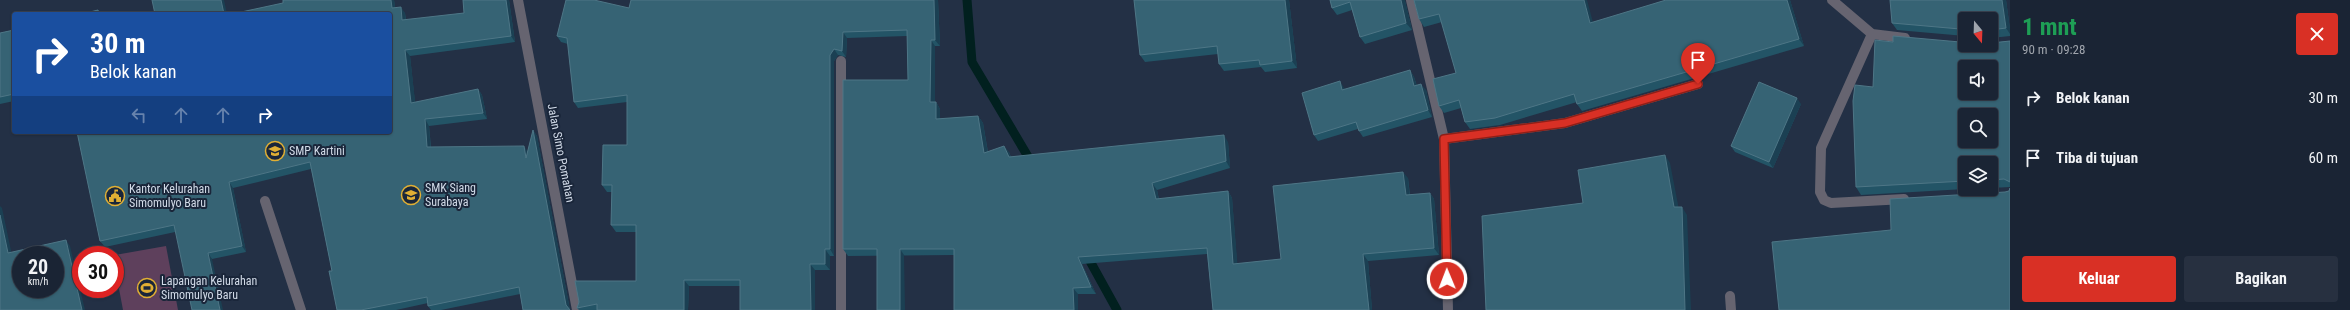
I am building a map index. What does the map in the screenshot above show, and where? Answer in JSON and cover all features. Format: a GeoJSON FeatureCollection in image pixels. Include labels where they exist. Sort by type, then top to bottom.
{"type":"FeatureCollection","features":[{"type":"Feature","properties":{"kind":"street","name":"Jalan Simo Pomahan"},"geometry":{"type":"LineString","coordinates":[[518,0],[577,310]]}},
{"type":"Feature","properties":{"kind":"street"},"geometry":{"type":"LineString","coordinates":[[1410,0],[1444,139],[1448,310]]}},
{"type":"Feature","properties":{"kind":"street"},"geometry":{"type":"LineString","coordinates":[[1832,0],[1872,34],[1917,39]]}},
{"type":"Feature","properties":{"kind":"street"},"geometry":{"type":"LineString","coordinates":[[1872,34],[1821,148],[1820,192],[1824,200],[1831,203],[1916,198]]}},
{"type":"Feature","properties":{"kind":"street"},"geometry":{"type":"LineString","coordinates":[[841,61],[841,310]]}},
{"type":"Feature","properties":{"kind":"street"},"geometry":{"type":"LineString","coordinates":[[1444,139],[1572,121],[1698,84]]}},
{"type":"Feature","properties":{"kind":"street"},"geometry":{"type":"LineString","coordinates":[[265,201],[301,310]]}},
{"type":"Feature","properties":{"kind":"street"},"geometry":{"type":"LineString","coordinates":[[1730,296],[1731,310]]}},
{"type":"Feature","properties":{"kind":"shaded area","name":"Lapangan Kelurahan Simomulyo Baru"},"geometry":{"type":"Polygon","coordinates":[[[166,246],[178,310],[123,310],[121,298],[124,298],[124,253],[166,246]]]}},
{"type":"Feature","properties":{"kind":"building"},"geometry":{"type":"Polygon","coordinates":[[[152,0],[221,0],[224,12],[155,12],[152,0]]]}},
{"type":"Feature","properties":{"kind":"building"},"geometry":{"type":"Polygon","coordinates":[[[283,0],[391,0],[392,8],[401,7],[402,20],[464,13],[463,0],[506,0],[511,36],[405,50],[411,103],[478,89],[483,113],[425,119],[427,147],[524,146],[526,158],[533,130],[566,305],[570,310],[523,310],[519,287],[428,306],[427,297],[361,310],[337,310],[329,271],[332,271],[310,162],[229,182],[242,246],[208,253],[220,310],[192,310],[174,225],[100,241],[77,134],[392,134],[392,12],[241,12],[283,3],[283,0]]]}},
{"type":"Feature","properties":{"kind":"building"},"geometry":{"type":"Polygon","coordinates":[[[566,0],[594,0],[629,8],[631,0],[934,0],[935,40],[931,40],[930,102],[936,102],[936,119],[978,116],[984,153],[1004,146],[1009,157],[1224,135],[1226,161],[1152,183],[1156,199],[1228,191],[1233,264],[1281,259],[1273,186],[1403,172],[1406,195],[1430,193],[1434,248],[1363,254],[1369,310],[1213,310],[1207,248],[1078,257],[1091,287],[1073,288],[1074,310],[954,310],[954,249],[900,249],[900,310],[877,310],[877,249],[843,249],[843,80],[908,80],[907,30],[843,32],[842,51],[834,49],[830,55],[830,249],[825,249],[825,264],[810,264],[811,310],[740,310],[740,280],[684,280],[684,310],[597,310],[597,304],[577,308],[579,302],[575,281],[636,281],[636,225],[611,225],[612,185],[602,185],[603,145],[627,145],[627,95],[574,102],[567,38],[557,36],[566,0]]]}},
{"type":"Feature","properties":{"kind":"building"},"geometry":{"type":"Polygon","coordinates":[[[1134,0],[1285,0],[1292,61],[1260,65],[1259,60],[1219,64],[1217,46],[1140,55],[1134,0]]]}},
{"type":"Feature","properties":{"kind":"building"},"geometry":{"type":"Polygon","coordinates":[[[1330,0],[1401,0],[1406,23],[1360,37],[1350,2],[1332,8],[1330,0]]]}},
{"type":"Feature","properties":{"kind":"building"},"geometry":{"type":"Polygon","coordinates":[[[1414,0],[1584,0],[1590,23],[1666,0],[1787,0],[1799,39],[1577,104],[1574,94],[1495,118],[1465,122],[1459,100],[1439,106],[1433,79],[1456,73],[1439,14],[1419,19],[1414,0]]]}},
{"type":"Feature","properties":{"kind":"building"},"geometry":{"type":"Polygon","coordinates":[[[1890,0],[2002,0],[2006,28],[1998,29],[1998,12],[1958,12],[1958,29],[1892,23],[1890,0]]]}},
{"type":"Feature","properties":{"kind":"building"},"geometry":{"type":"Polygon","coordinates":[[[12,30],[12,94],[0,97],[0,33],[12,30]]]}},
{"type":"Feature","properties":{"kind":"building"},"geometry":{"type":"Polygon","coordinates":[[[1893,36],[1958,42],[1958,52],[1998,52],[1998,42],[2010,41],[2010,182],[2004,179],[1998,179],[1998,156],[1958,156],[1958,181],[1856,187],[1853,101],[1855,85],[1873,87],[1875,40],[1893,42],[1893,36]]]}},
{"type":"Feature","properties":{"kind":"building"},"geometry":{"type":"Polygon","coordinates":[[[1410,70],[1414,86],[1421,84],[1428,110],[1359,131],[1356,122],[1314,135],[1302,93],[1340,81],[1342,90],[1410,70]]]}},
{"type":"Feature","properties":{"kind":"building"},"geometry":{"type":"Polygon","coordinates":[[[1759,82],[1797,98],[1769,162],[1731,146],[1759,82]]]}},
{"type":"Feature","properties":{"kind":"building"},"geometry":{"type":"Polygon","coordinates":[[[1665,155],[1674,207],[1682,207],[1685,310],[1486,310],[1482,216],[1583,203],[1578,170],[1665,155]]]}},
{"type":"Feature","properties":{"kind":"building"},"geometry":{"type":"Polygon","coordinates":[[[2010,188],[2010,310],[1779,310],[1772,242],[1891,230],[1890,199],[1958,195],[1998,196],[1998,192],[2009,191],[2010,188]]]}},
{"type":"Feature","properties":{"kind":"building"},"geometry":{"type":"Polygon","coordinates":[[[0,215],[8,253],[12,252],[12,298],[64,298],[64,246],[39,246],[66,240],[72,266],[72,298],[79,298],[82,310],[0,310],[0,215]]]}},
{"type":"Feature","properties":{"kind":"waterway"},"geometry":{"type":"LineString","coordinates":[[967,0],[972,62],[1033,165]]}},
{"type":"Feature","properties":{"kind":"waterway"},"geometry":{"type":"LineString","coordinates":[[1085,252],[1117,310]]}},
{"type":"Feature","properties":{"kind":"place","name":"SMP Kartini"},"geometry":{"type":"Point","coordinates":[275,151]}},
{"type":"Feature","properties":{"kind":"place","name":"SMK Siang Surabaya"},"geometry":{"type":"Point","coordinates":[411,195]}},
{"type":"Feature","properties":{"kind":"place","name":"Kantor Kelurahan Simomulyo Baru"},"geometry":{"type":"Point","coordinates":[115,196]}},
{"type":"Feature","properties":{"kind":"place","name":"Lapangan Kelurahan Simomulyo Baru"},"geometry":{"type":"Point","coordinates":[147,288]}},
{"type":"Feature","properties":{"kind":"route"},"geometry":{"type":"LineString","coordinates":[[1447,279],[1444,139],[1540,125],[1565,123],[1587,118],[1698,84]]}}]}
